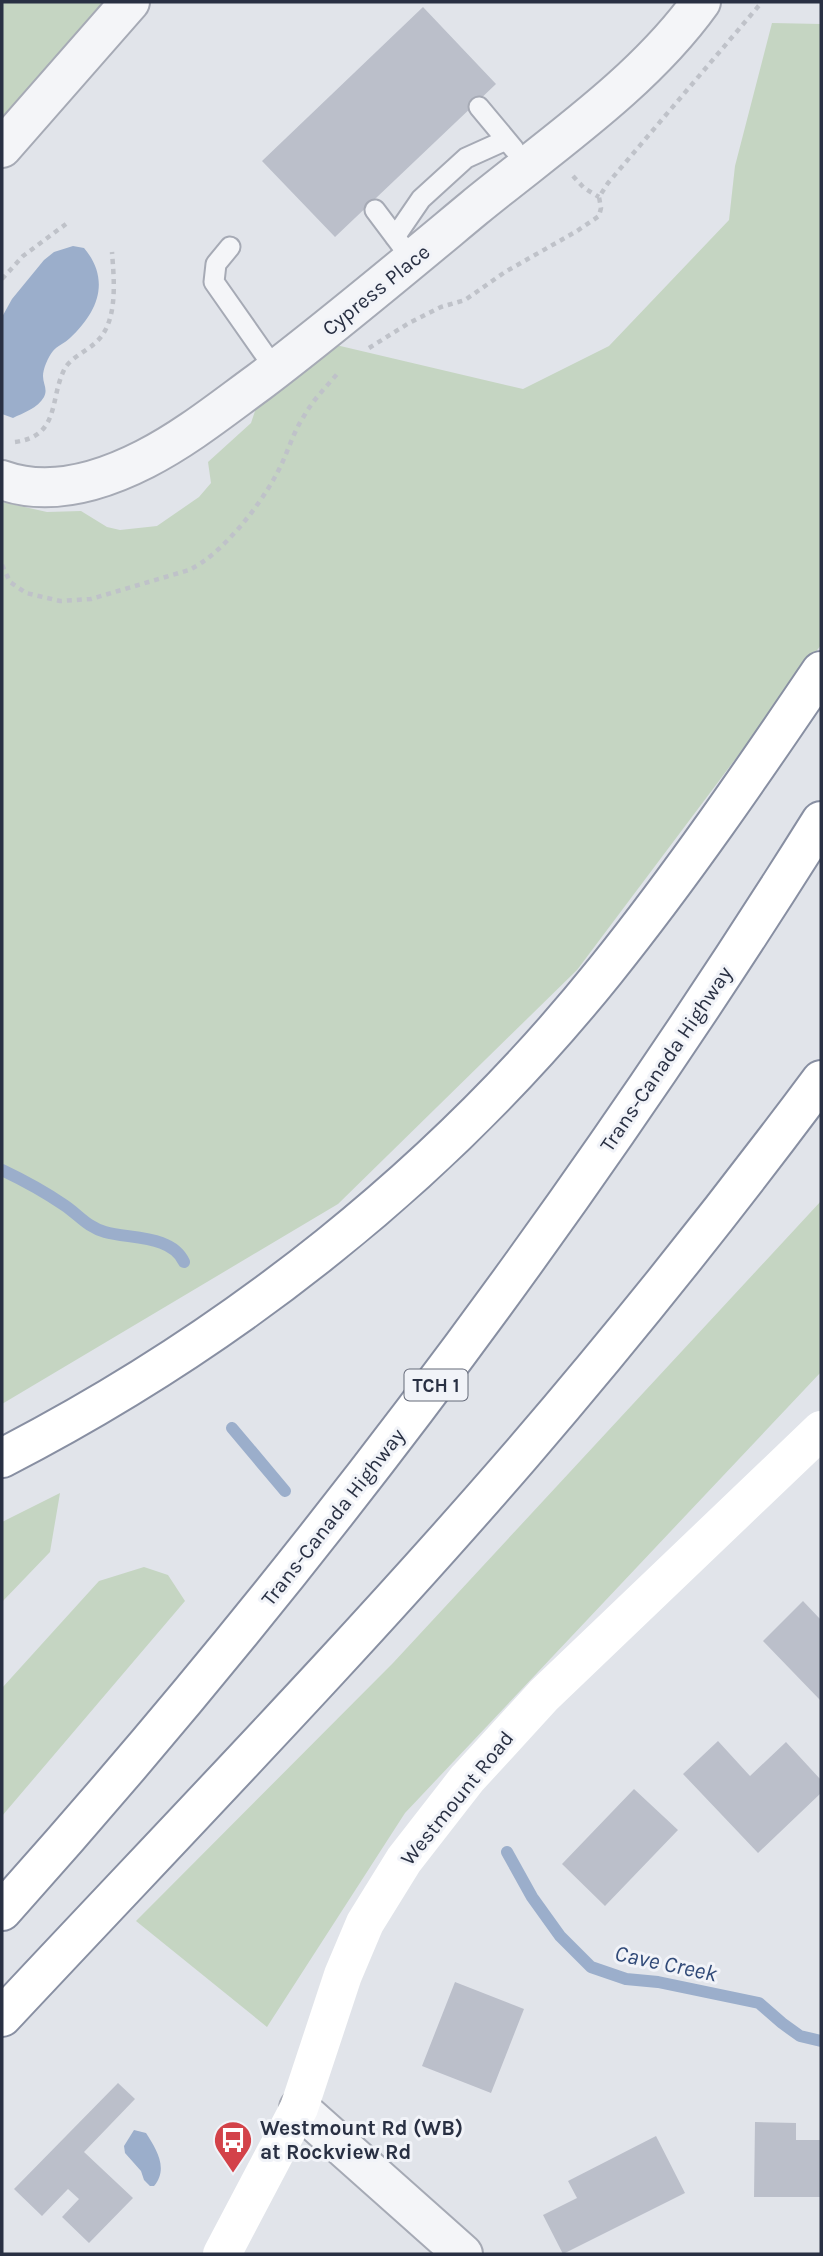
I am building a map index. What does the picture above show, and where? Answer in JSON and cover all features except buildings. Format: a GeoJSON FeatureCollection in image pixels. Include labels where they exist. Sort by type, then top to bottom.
{"type":"FeatureCollection","features":[{"type":"Feature","properties":{"kind":"main road"},"geometry":{"type":"LineString","coordinates":[[2,1458],[88,1411],[231,1320],[305,1265],[445,1146],[501,1089],[604,973],[699,847],[821,671]]}},
{"type":"Feature","properties":{"kind":"main road","name":"Trans-Canada Highway"},"geometry":{"type":"LineString","coordinates":[[2,1911],[249,1624],[433,1388],[683,1037],[821,821]]}},
{"type":"Feature","properties":{"kind":"main road"},"geometry":{"type":"LineString","coordinates":[[2,2017],[317,1681],[520,1456],[634,1320],[821,1080]]}},
{"type":"Feature","properties":{"kind":"main road","name":"Westmount Road"},"geometry":{"type":"LineString","coordinates":[[222,2254],[299,2108],[343,1975],[365,1923],[404,1860],[467,1779],[544,1695],[821,1430]]}},
{"type":"Feature","properties":{"kind":"street"},"geometry":{"type":"LineString","coordinates":[[2,148],[130,2]]}},
{"type":"Feature","properties":{"kind":"street","name":"Cypress Place"},"geometry":{"type":"LineString","coordinates":[[2,480],[20,486],[72,485],[143,460],[180,440],[275,369],[404,248],[516,153],[601,105],[652,60],[701,2]]}},
{"type":"Feature","properties":{"kind":"street"},"geometry":{"type":"LineString","coordinates":[[299,2108],[463,2254]]}},
{"type":"Feature","properties":{"kind":"lane"},"geometry":{"type":"LineString","coordinates":[[479,107],[516,153]]}},
{"type":"Feature","properties":{"kind":"lane"},"geometry":{"type":"LineString","coordinates":[[375,211],[404,248]]}},
{"type":"Feature","properties":{"kind":"lane"},"geometry":{"type":"LineString","coordinates":[[230,247],[216,264],[214,282],[275,369]]}},
{"type":"Feature","properties":{"kind":"path"},"geometry":{"type":"LineString","coordinates":[[364,352],[440,307],[465,300],[505,272],[599,216],[599,197],[608,183],[762,2]]}},
{"type":"Feature","properties":{"kind":"path"},"geometry":{"type":"LineString","coordinates":[[2,279],[23,256],[66,224]]}},
{"type":"Feature","properties":{"kind":"path"},"geometry":{"type":"LineString","coordinates":[[13,442],[24,441],[41,431],[53,415],[66,367],[97,342],[107,330],[114,282],[112,252]]}},
{"type":"Feature","properties":{"kind":"path"},"geometry":{"type":"LineString","coordinates":[[2,565],[10,582],[26,593],[60,601],[91,599],[189,570],[203,563],[216,552],[263,496],[277,474],[303,417],[321,391],[343,368]]}},
{"type":"Feature","properties":{"kind":"green space"},"geometry":{"type":"Polygon","coordinates":[[[2,2],[104,2],[2,122],[2,2]]]}},
{"type":"Feature","properties":{"kind":"green space"},"geometry":{"type":"Polygon","coordinates":[[[772,23],[821,24],[821,645],[577,970],[338,1204],[2,1404],[2,502],[47,512],[81,511],[107,527],[120,530],[157,526],[199,497],[211,483],[208,462],[251,423],[259,399],[336,345],[523,389],[609,346],[729,220],[735,166],[772,23]]]}},
{"type":"Feature","properties":{"kind":"green space"},"geometry":{"type":"Polygon","coordinates":[[[821,1201],[821,1372],[405,1813],[267,2027],[136,1921],[393,1663],[821,1201]]]}},
{"type":"Feature","properties":{"kind":"green space"},"geometry":{"type":"Polygon","coordinates":[[[60,1493],[50,1552],[2,1602],[2,1522],[60,1493]]]}},
{"type":"Feature","properties":{"kind":"green space"},"geometry":{"type":"Polygon","coordinates":[[[144,1567],[168,1575],[185,1601],[2,1816],[2,1688],[99,1581],[144,1567]]]}},
{"type":"Feature","properties":{"kind":"water"},"geometry":{"type":"Polygon","coordinates":[[[73,246],[84,248],[97,272],[99,284],[94,307],[80,328],[49,356],[43,373],[46,391],[41,401],[13,418],[2,414],[2,317],[12,299],[44,260],[54,252],[73,246]]]}},
{"type":"Feature","properties":{"kind":"water"},"geometry":{"type":"Polygon","coordinates":[[[134,2130],[146,2133],[159,2159],[160,2172],[154,2186],[144,2180],[141,2171],[125,2153],[124,2146],[134,2130]]]}},
{"type":"Feature","properties":{"kind":"waterway","name":"Cave Creek"},"geometry":{"type":"LineString","coordinates":[[2,1170],[49,1195],[93,1227],[105,1232],[160,1242],[178,1253],[184,1262]]}},
{"type":"Feature","properties":{"kind":"waterway","name":"Cave Creek"},"geometry":{"type":"LineString","coordinates":[[232,1428],[285,1491]]}},
{"type":"Feature","properties":{"kind":"waterway","name":"Cave Creek"},"geometry":{"type":"LineString","coordinates":[[507,1852],[532,1897],[560,1936],[591,1967],[626,1979],[658,1982],[759,2003],[800,2036],[821,2041]]}},
{"type":"Feature","properties":{"kind":"place","name":"Westmount Rd (WB) at Rockview Rd"},"geometry":{"type":"Point","coordinates":[233,2174]}}]}
